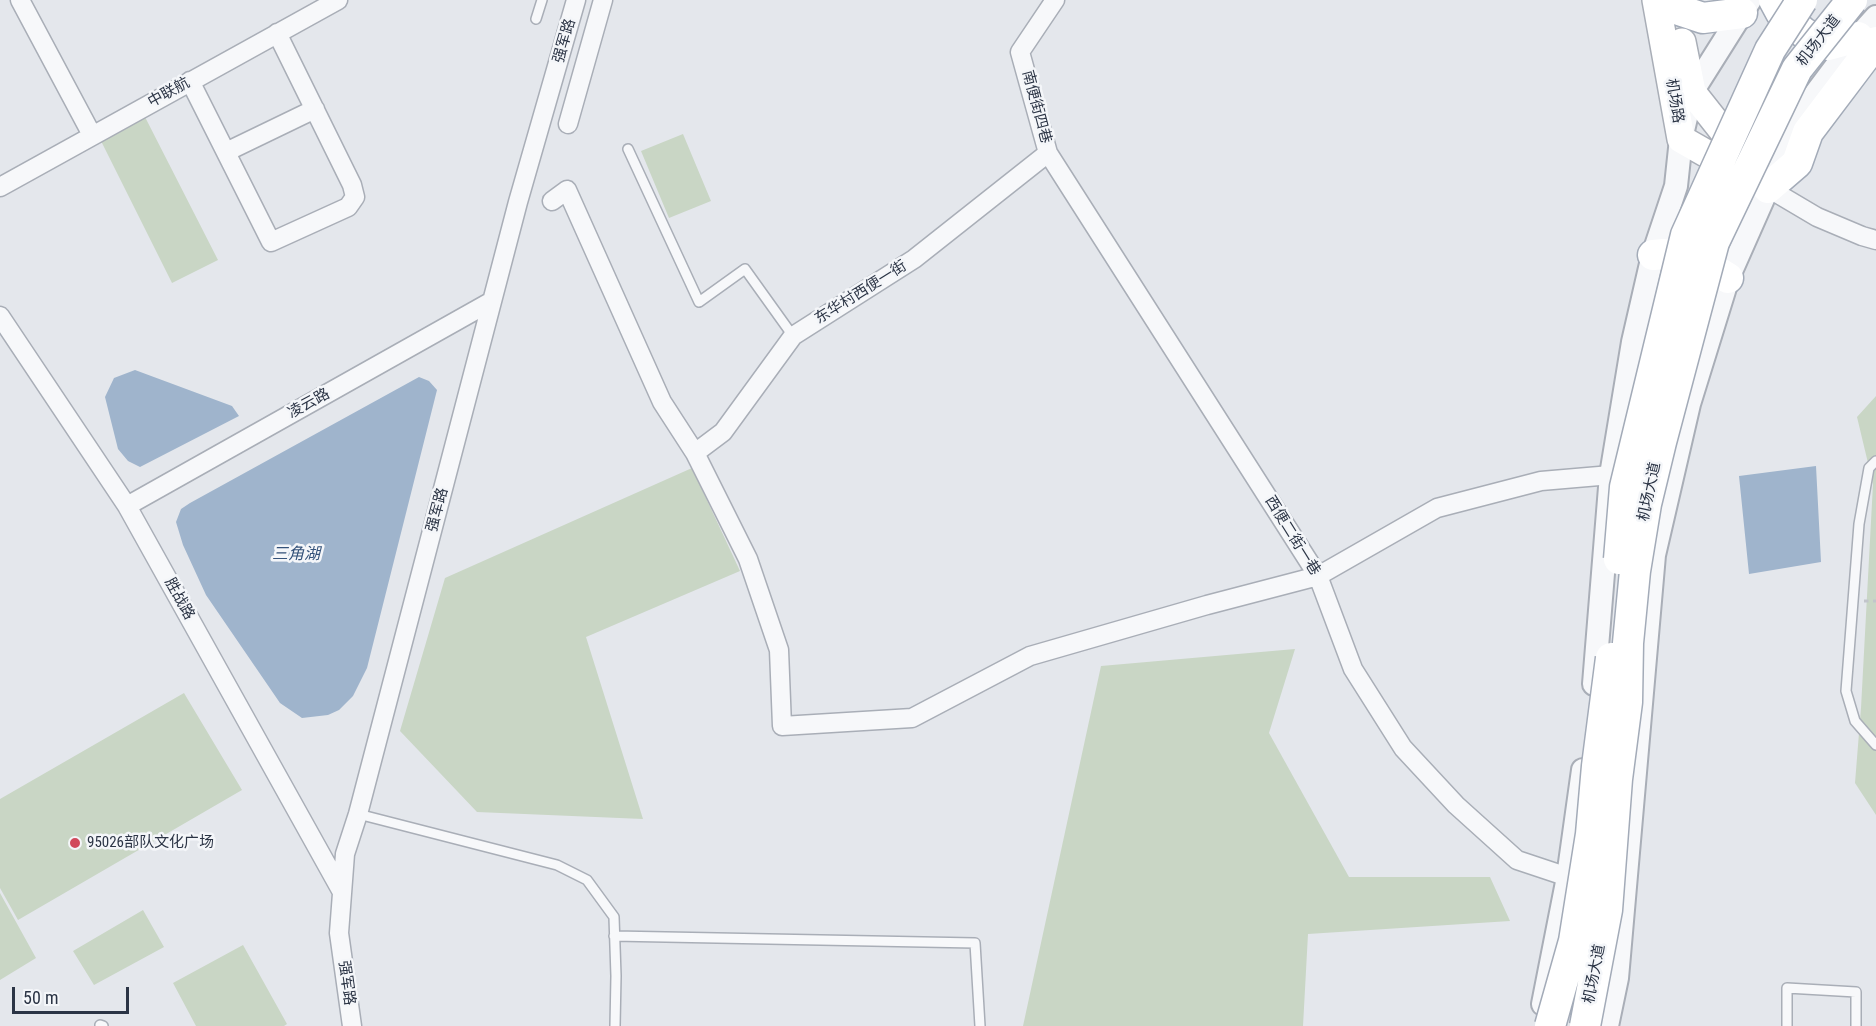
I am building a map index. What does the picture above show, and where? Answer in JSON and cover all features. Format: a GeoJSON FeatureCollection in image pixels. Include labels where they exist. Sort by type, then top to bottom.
{"type":"FeatureCollection","features":[{"type":"Feature","properties":{"kind":"main road"},"geometry":{"type":"LineString","coordinates":[[1774,0],[1781,13],[1804,33],[1828,45],[1870,32]]}},
{"type":"Feature","properties":{"kind":"main road","name":"机场大道"},"geometry":{"type":"LineString","coordinates":[[1550,1026],[1574,941],[1591,834],[1614,627],[1625,487],[1684,246],[1691,224],[1770,50],[1802,0]]}},
{"type":"Feature","properties":{"kind":"main road","name":"机场大道"},"geometry":{"type":"LineString","coordinates":[[1585,1026],[1607,910],[1617,779],[1627,702],[1628,643],[1635,571],[1646,504],[1661,442],[1714,242],[1797,69],[1852,0]]}},
{"type":"Feature","properties":{"kind":"main road"},"geometry":{"type":"LineString","coordinates":[[1669,3],[1692,92],[1768,188],[1797,163],[1808,132],[1870,32]]}},
{"type":"Feature","properties":{"kind":"main road"},"geometry":{"type":"LineString","coordinates":[[1669,3],[1703,18],[1746,7]]}},
{"type":"Feature","properties":{"kind":"main road","name":"机场路"},"geometry":{"type":"LineString","coordinates":[[1669,3],[1681,139],[1768,188]]}},
{"type":"Feature","properties":{"kind":"main road"},"geometry":{"type":"LineString","coordinates":[[1653,255],[1664,254],[1700,260],[1728,278]]}},
{"type":"Feature","properties":{"kind":"street"},"geometry":{"type":"LineString","coordinates":[[20,0],[92,135]]}},
{"type":"Feature","properties":{"kind":"street","name":"中联航"},"geometry":{"type":"LineString","coordinates":[[0,187],[338,0]]}},
{"type":"Feature","properties":{"kind":"street","name":"强军路"},"geometry":{"type":"LineString","coordinates":[[352,1026],[339,933],[345,854],[358,814],[518,202],[576,0]]}},
{"type":"Feature","properties":{"kind":"street"},"geometry":{"type":"LineString","coordinates":[[567,124],[603,0]]}},
{"type":"Feature","properties":{"kind":"street","name":"南便街四巷"},"geometry":{"type":"LineString","coordinates":[[1048,153],[1020,52],[1055,0]]}},
{"type":"Feature","properties":{"kind":"street"},"geometry":{"type":"LineString","coordinates":[[1539,1026],[1568,877],[1594,691],[1611,476],[1633,342],[1653,255],[1676,186],[1681,139],[1692,92],[1746,7]]}},
{"type":"Feature","properties":{"kind":"street"},"geometry":{"type":"LineString","coordinates":[[190,81],[271,242],[348,207],[355,197],[352,184],[277,33]]}},
{"type":"Feature","properties":{"kind":"street"},"geometry":{"type":"LineString","coordinates":[[226,152],[315,109]]}},
{"type":"Feature","properties":{"kind":"street","name":"东华村西便一街"},"geometry":{"type":"LineString","coordinates":[[695,453],[723,432],[793,336],[914,259],[1048,153]]}},
{"type":"Feature","properties":{"kind":"street","name":"西便二街一巷"},"geometry":{"type":"LineString","coordinates":[[1048,153],[1318,576],[1353,669],[1403,748],[1456,805],[1517,861],[1568,877]]}},
{"type":"Feature","properties":{"kind":"street"},"geometry":{"type":"LineString","coordinates":[[1607,1026],[1617,978],[1654,555],[1689,404],[1728,278],[1768,188],[1817,217],[1876,240]]}},
{"type":"Feature","properties":{"kind":"street"},"geometry":{"type":"LineString","coordinates":[[552,201],[567,190],[662,402],[695,453],[748,559],[778,650],[782,726],[912,718],[1030,656],[1318,576],[1437,508],[1541,481],[1611,476]]}},
{"type":"Feature","properties":{"kind":"street","name":"凌云路"},"geometry":{"type":"LineString","coordinates":[[127,506],[492,301]]}},
{"type":"Feature","properties":{"kind":"street","name":"胜战路"},"geometry":{"type":"LineString","coordinates":[[0,316],[127,506],[342,892]]}},
{"type":"Feature","properties":{"kind":"lane"},"geometry":{"type":"LineString","coordinates":[[536,19],[542,0]]}},
{"type":"Feature","properties":{"kind":"lane"},"geometry":{"type":"LineString","coordinates":[[628,149],[699,302],[745,269],[793,336]]}},
{"type":"Feature","properties":{"kind":"lane"},"geometry":{"type":"LineString","coordinates":[[1876,461],[1869,468],[1859,524],[1846,691],[1855,721],[1876,745]]}},
{"type":"Feature","properties":{"kind":"lane"},"geometry":{"type":"LineString","coordinates":[[358,814],[557,865],[587,880],[614,917],[615,1026]]}},
{"type":"Feature","properties":{"kind":"lane"},"geometry":{"type":"LineString","coordinates":[[614,936],[975,943],[980,1026]]}},
{"type":"Feature","properties":{"kind":"lane"},"geometry":{"type":"LineString","coordinates":[[1787,1026],[1787,988],[1856,992],[1856,1026]]}},
{"type":"Feature","properties":{"kind":"green space"},"geometry":{"type":"Polygon","coordinates":[[[145,117],[218,260],[172,283],[100,139],[145,117]]]}},
{"type":"Feature","properties":{"kind":"green space"},"geometry":{"type":"Polygon","coordinates":[[[683,134],[711,201],[669,218],[641,151],[683,134]]]}},
{"type":"Feature","properties":{"kind":"green space"},"geometry":{"type":"Polygon","coordinates":[[[1876,396],[1876,815],[1855,783],[1873,484],[1857,417],[1876,396]]]}},
{"type":"Feature","properties":{"kind":"green space"},"geometry":{"type":"Polygon","coordinates":[[[692,468],[740,571],[586,637],[643,819],[477,812],[400,731],[445,578],[692,468]]]}},
{"type":"Feature","properties":{"kind":"green space"},"geometry":{"type":"Polygon","coordinates":[[[1295,649],[1269,733],[1349,877],[1490,877],[1510,921],[1308,934],[1303,1026],[1023,1026],[1101,666],[1295,649]]]}},
{"type":"Feature","properties":{"kind":"green space","name":"95026部队文化广场"},"geometry":{"type":"Polygon","coordinates":[[[184,693],[242,790],[18,920],[0,888],[0,799],[184,693]]]}},
{"type":"Feature","properties":{"kind":"green space"},"geometry":{"type":"Polygon","coordinates":[[[0,893],[36,958],[0,980],[0,893]]]}},
{"type":"Feature","properties":{"kind":"green space"},"geometry":{"type":"Polygon","coordinates":[[[143,910],[164,947],[94,985],[73,951],[143,910]]]}},
{"type":"Feature","properties":{"kind":"green space"},"geometry":{"type":"Polygon","coordinates":[[[243,945],[287,1024],[284,1026],[196,1026],[173,983],[243,945]]]}},
{"type":"Feature","properties":{"kind":"water"},"geometry":{"type":"Polygon","coordinates":[[[135,370],[232,406],[239,416],[140,467],[128,461],[118,449],[105,397],[114,378],[135,370]]]}},
{"type":"Feature","properties":{"kind":"water","name":"三角湖"},"geometry":{"type":"Polygon","coordinates":[[[419,377],[429,381],[437,390],[367,668],[353,696],[339,710],[328,715],[302,718],[280,703],[206,595],[183,545],[176,522],[181,509],[190,503],[419,377]]]}},
{"type":"Feature","properties":{"kind":"water"},"geometry":{"type":"Polygon","coordinates":[[[1816,466],[1821,562],[1749,574],[1739,476],[1816,466]]]}},
{"type":"Feature","properties":{"kind":"place","name":"95026部队文化广场"},"geometry":{"type":"Point","coordinates":[75,843]}}]}
